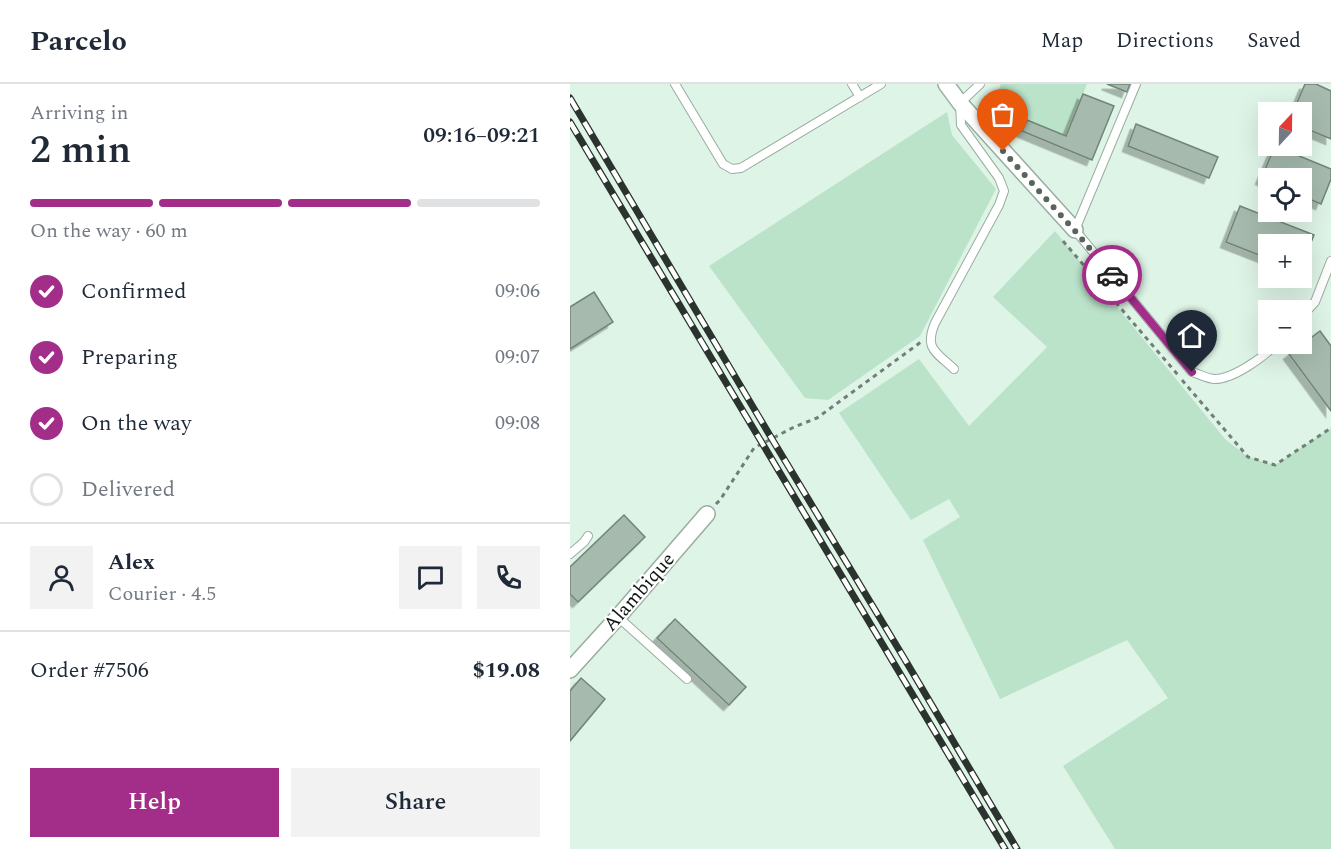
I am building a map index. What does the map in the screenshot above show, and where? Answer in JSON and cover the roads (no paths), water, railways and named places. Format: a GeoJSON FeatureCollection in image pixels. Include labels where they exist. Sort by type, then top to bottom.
{"type":"FeatureCollection","features":[{"type":"Feature","properties":{"kind":"street"},"geometry":{"type":"LineString","coordinates":[[946,84],[960,104],[1075,231]]}},
{"type":"Feature","properties":{"kind":"street","name":"Alambique"},"geometry":{"type":"LineString","coordinates":[[570,670],[707,514]]}},
{"type":"Feature","properties":{"kind":"lane"},"geometry":{"type":"LineString","coordinates":[[675,84],[723,164],[732,170],[741,168],[881,84]]}},
{"type":"Feature","properties":{"kind":"lane"},"geometry":{"type":"LineString","coordinates":[[852,84],[860,97]]}},
{"type":"Feature","properties":{"kind":"lane"},"geometry":{"type":"LineString","coordinates":[[954,369],[931,347],[929,336],[999,205],[1004,190],[999,177],[961,125],[960,104],[980,84]]}},
{"type":"Feature","properties":{"kind":"lane"},"geometry":{"type":"LineString","coordinates":[[1136,84],[1075,231],[1192,372],[1214,380],[1235,374],[1266,354]]}},
{"type":"Feature","properties":{"kind":"lane"},"geometry":{"type":"LineString","coordinates":[[1312,305],[1331,261]]}},
{"type":"Feature","properties":{"kind":"lane"},"geometry":{"type":"LineString","coordinates":[[570,554],[588,536]]}},
{"type":"Feature","properties":{"kind":"lane"},"geometry":{"type":"LineString","coordinates":[[618,617],[687,679]]}},
{"type":"Feature","properties":{"kind":"railway"},"geometry":{"type":"LineString","coordinates":[[570,98],[1017,849]]}},
{"type":"Feature","properties":{"kind":"railway"},"geometry":{"type":"LineString","coordinates":[[570,122],[1005,849]]}}]}
